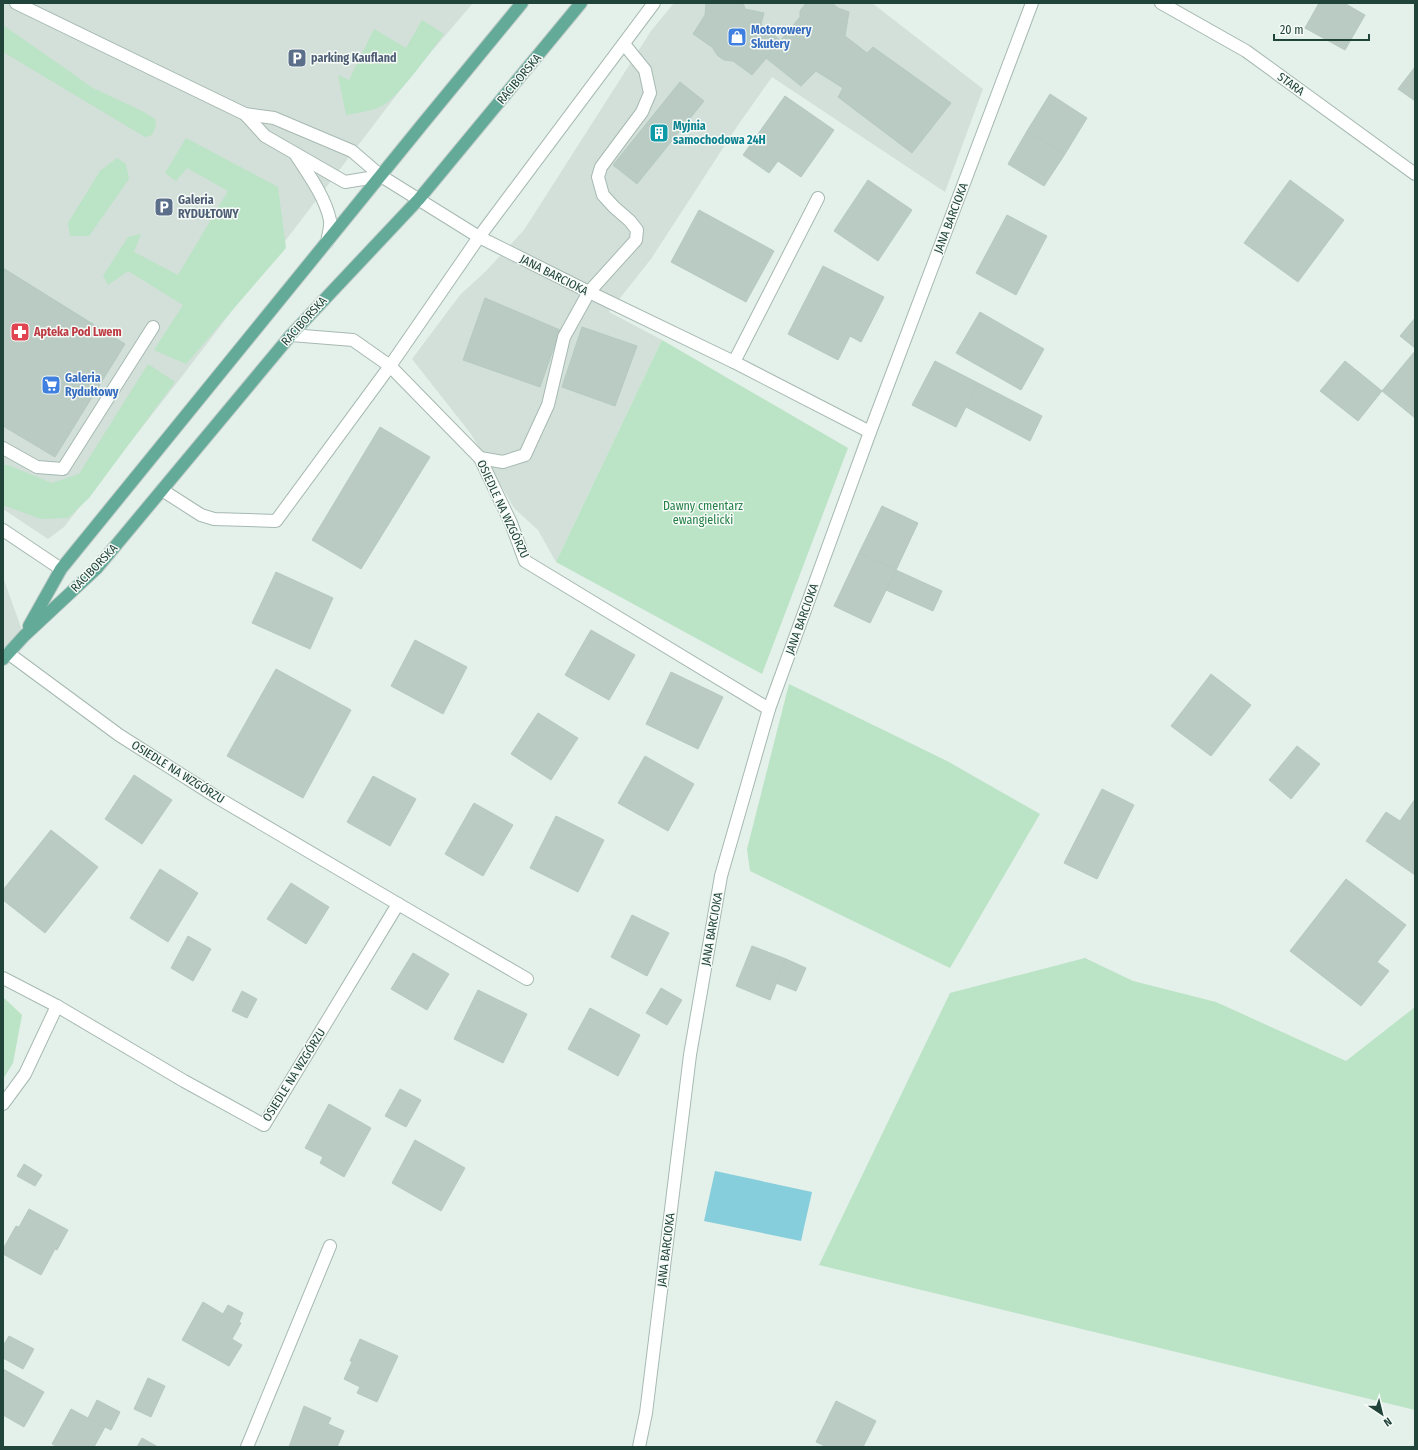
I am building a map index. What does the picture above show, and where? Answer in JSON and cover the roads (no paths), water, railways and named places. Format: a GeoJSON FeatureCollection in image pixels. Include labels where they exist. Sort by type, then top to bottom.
{"type":"FeatureCollection","features":[{"type":"Feature","properties":{"kind":"main road","name":"RACIBORSKA"},"geometry":{"type":"LineString","coordinates":[[24,636],[61,569],[522,3]]}},
{"type":"Feature","properties":{"kind":"main road","name":"RACIBORSKA"},"geometry":{"type":"LineString","coordinates":[[5,656],[24,636],[97,568],[291,335],[419,198],[581,3]]}},
{"type":"Feature","properties":{"kind":"street"},"geometry":{"type":"LineString","coordinates":[[16,3],[245,114],[265,136],[345,182],[381,176]]}},
{"type":"Feature","properties":{"kind":"street"},"geometry":{"type":"LineString","coordinates":[[162,490],[200,515],[214,518],[276,521],[390,366],[479,237],[654,3]]}},
{"type":"Feature","properties":{"kind":"street","name":"JANA BARCIOKA"},"geometry":{"type":"LineString","coordinates":[[639,1447],[646,1413],[690,1055],[721,876],[770,709],[870,432],[1032,3]]}},
{"type":"Feature","properties":{"kind":"street","name":"STARA"},"geometry":{"type":"LineString","coordinates":[[1161,3],[1246,51],[1415,174]]}},
{"type":"Feature","properties":{"kind":"street"},"geometry":{"type":"LineString","coordinates":[[480,458],[503,462],[525,455],[548,405],[564,337],[589,292],[636,240],[637,230],[630,220],[614,207],[603,195],[598,177],[601,166],[642,112],[650,93],[645,70],[624,44]]}},
{"type":"Feature","properties":{"kind":"street","name":"JANA BARCIOKA"},"geometry":{"type":"LineString","coordinates":[[245,114],[274,118],[352,151],[381,176],[419,198],[479,237],[734,362],[870,432]]}},
{"type":"Feature","properties":{"kind":"street"},"geometry":{"type":"LineString","coordinates":[[294,152],[319,193],[330,221],[327,242]]}},
{"type":"Feature","properties":{"kind":"street"},"geometry":{"type":"LineString","coordinates":[[734,362],[818,198]]}},
{"type":"Feature","properties":{"kind":"street"},"geometry":{"type":"LineString","coordinates":[[3,448],[37,467],[63,468],[153,327]]}},
{"type":"Feature","properties":{"kind":"street","name":"OSIEDLE NA WZGÓRZU"},"geometry":{"type":"LineString","coordinates":[[291,335],[353,340],[390,366],[480,458],[512,523],[525,561],[770,709]]}},
{"type":"Feature","properties":{"kind":"street"},"geometry":{"type":"LineString","coordinates":[[3,530],[61,569]]}},
{"type":"Feature","properties":{"kind":"street","name":"OSIEDLE NA WZGÓRZU"},"geometry":{"type":"LineString","coordinates":[[5,656],[119,735],[218,798],[527,979]]}},
{"type":"Feature","properties":{"kind":"street","name":"OSIEDLE NA WZGÓRZU"},"geometry":{"type":"LineString","coordinates":[[3,978],[57,1006],[184,1081],[264,1125],[398,904]]}},
{"type":"Feature","properties":{"kind":"street"},"geometry":{"type":"LineString","coordinates":[[3,1104],[25,1074],[57,1006]]}},
{"type":"Feature","properties":{"kind":"street"},"geometry":{"type":"LineString","coordinates":[[247,1447],[330,1246]]}},
{"type":"Feature","properties":{"kind":"water"},"geometry":{"type":"Polygon","coordinates":[[[715,1171],[812,1192],[801,1241],[704,1221],[715,1171]]]}},
{"type":"Feature","properties":{"kind":"place","name":"Motorowery Skutery"},"geometry":{"type":"Point","coordinates":[737,37]}},
{"type":"Feature","properties":{"kind":"place","name":"parking Kaufland"},"geometry":{"type":"Point","coordinates":[297,58]}},
{"type":"Feature","properties":{"kind":"place","name":"Myjnia samochodowa 24H"},"geometry":{"type":"Point","coordinates":[659,133]}},
{"type":"Feature","properties":{"kind":"place","name":"Galeria RYDUŁTOWY"},"geometry":{"type":"Point","coordinates":[164,207]}},
{"type":"Feature","properties":{"kind":"place","name":"Apteka Pod Lwem"},"geometry":{"type":"Point","coordinates":[20,332]}},
{"type":"Feature","properties":{"kind":"place","name":"Galeria Rydułtowy"},"geometry":{"type":"Point","coordinates":[51,385]}},
{"type":"Feature","properties":{"kind":"park label","name":"Dawny cmentarz ewangielicki"},"geometry":{"type":"Point","coordinates":[703,513]}}]}
